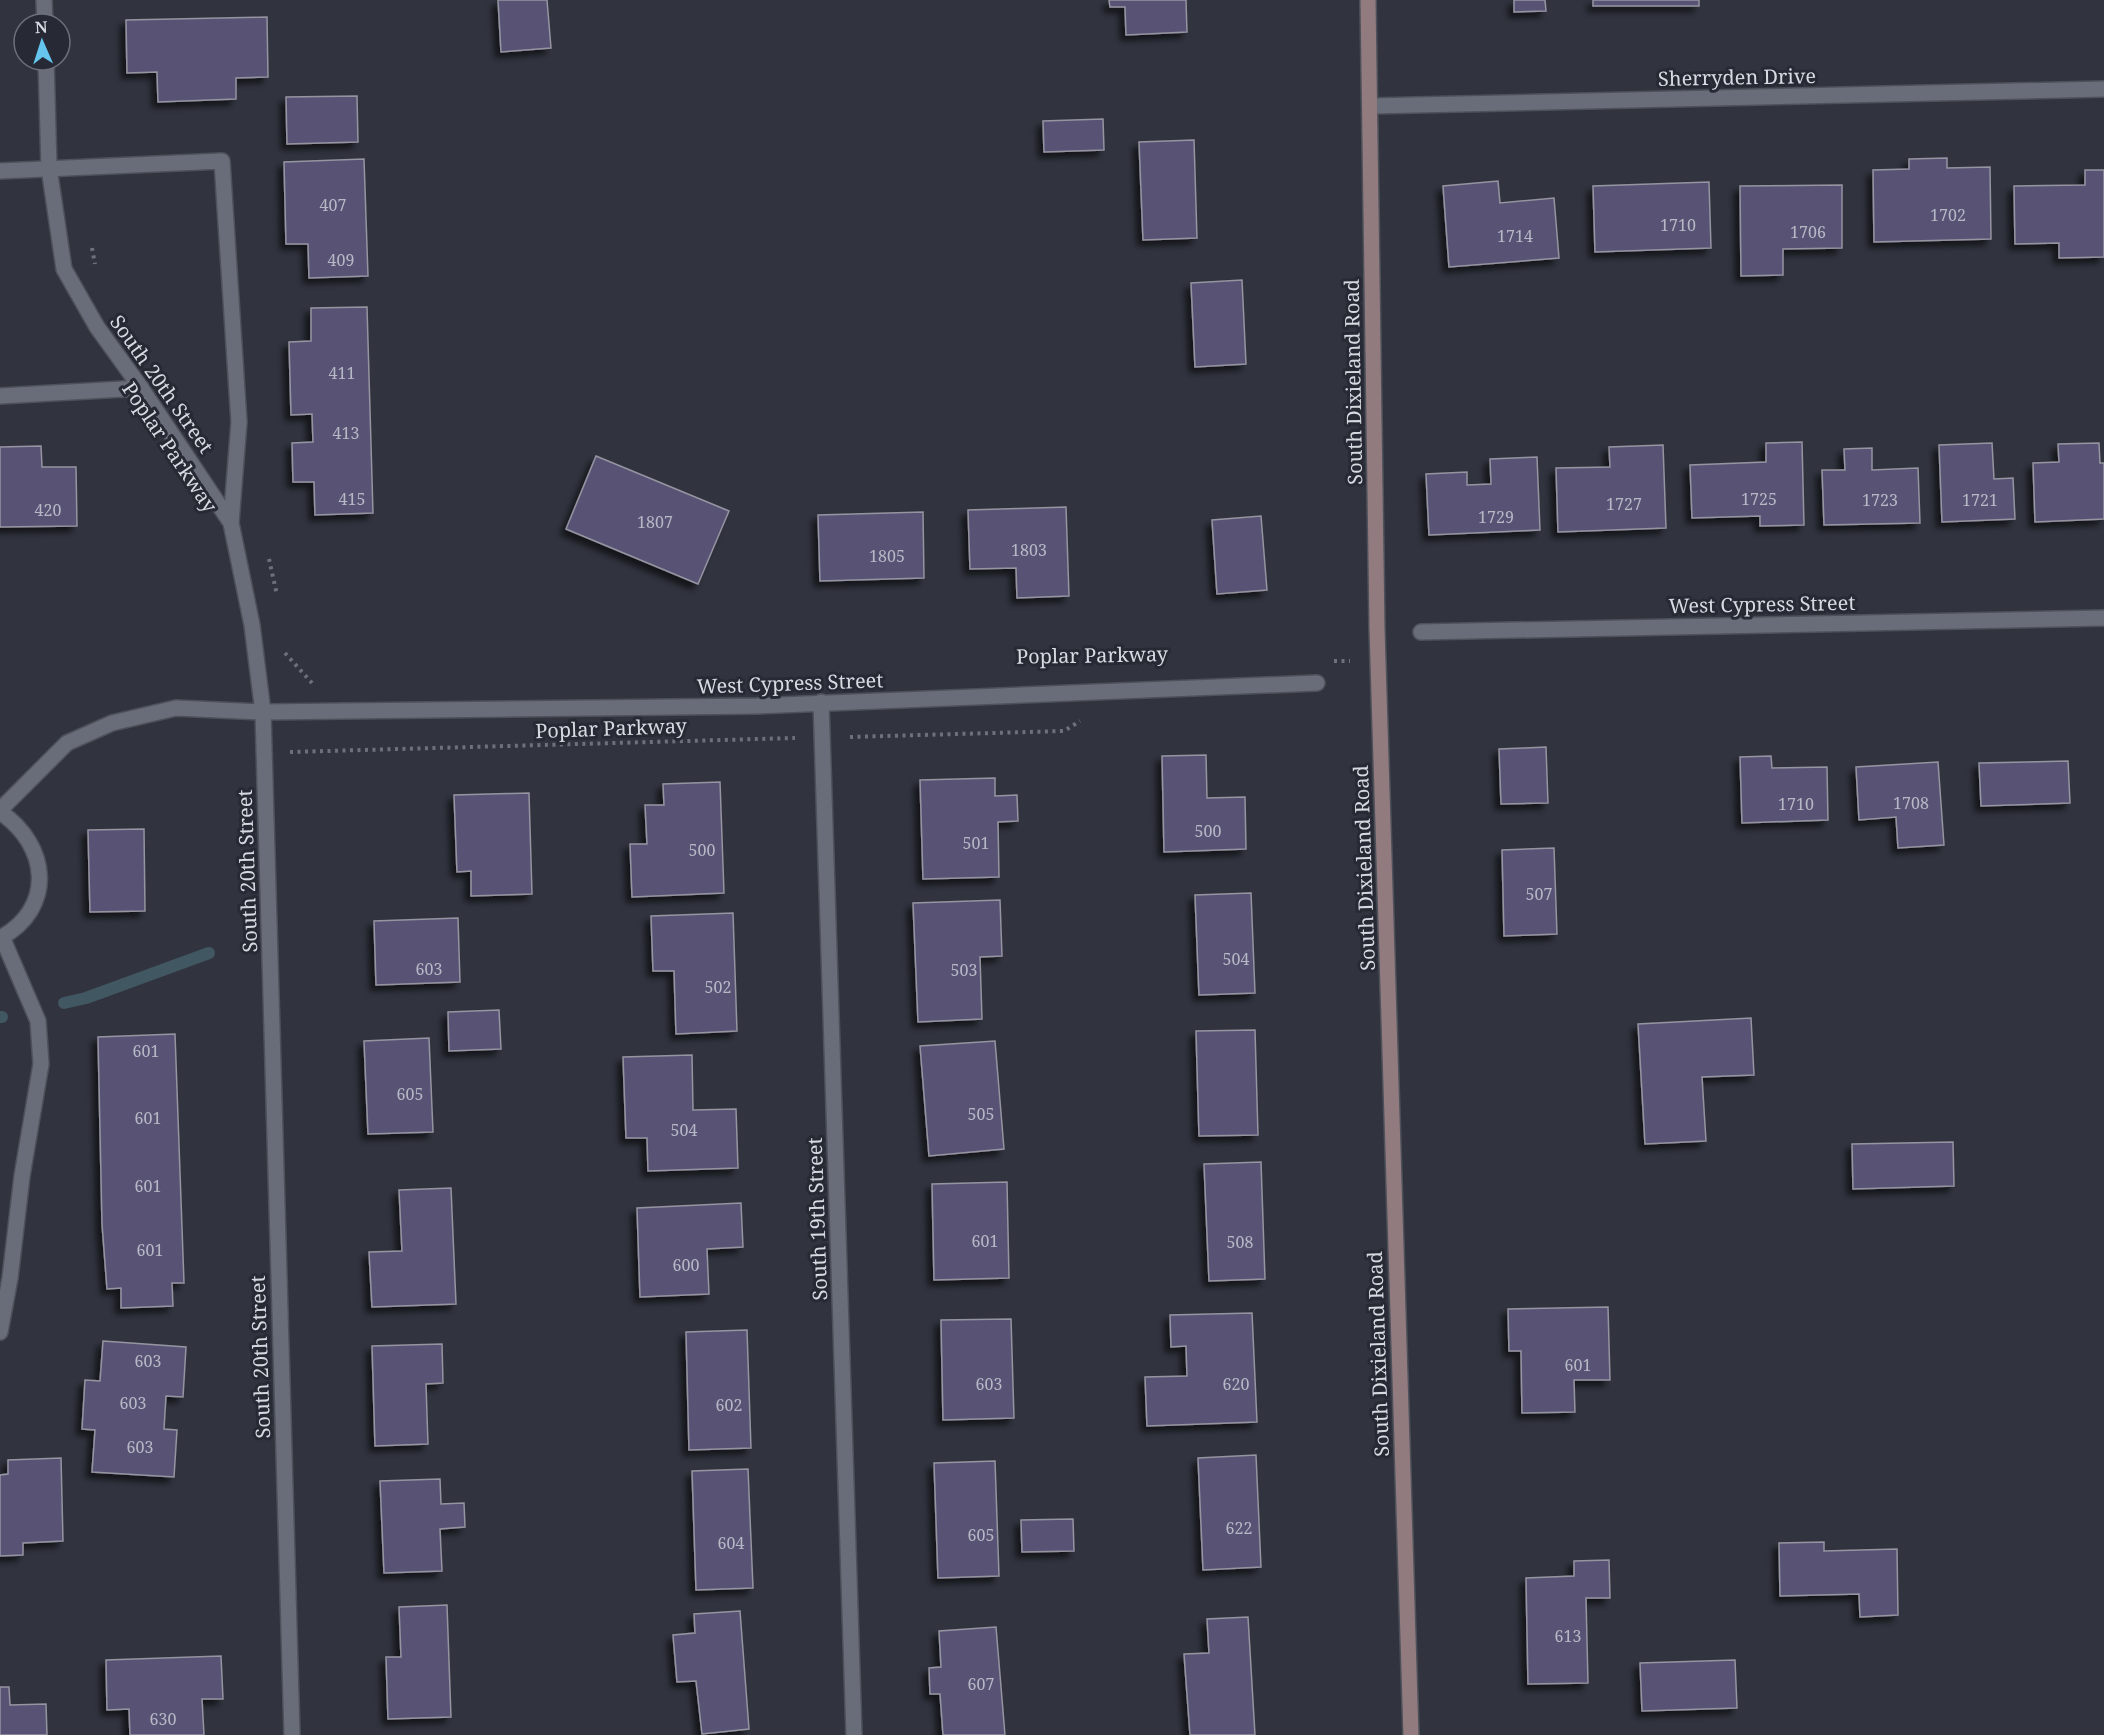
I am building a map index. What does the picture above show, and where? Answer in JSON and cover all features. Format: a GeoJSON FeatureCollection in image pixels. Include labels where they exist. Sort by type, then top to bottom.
{"type":"FeatureCollection","features":[{"type":"Feature","properties":{"kind":"main road","name":"South Dixieland Road"},"geometry":{"type":"LineString","coordinates":[[1368,0],[1377,629],[1411,1735]]}},
{"type":"Feature","properties":{"kind":"street","name":"South 20th Street"},"geometry":{"type":"LineString","coordinates":[[46,72],[50,168],[64,269],[97,327],[141,388],[231,523],[252,625],[263,712],[292,1735]]}},
{"type":"Feature","properties":{"kind":"street","name":"Sherryden Drive"},"geometry":{"type":"LineString","coordinates":[[1371,106],[2104,89]]}},
{"type":"Feature","properties":{"kind":"street"},"geometry":{"type":"LineString","coordinates":[[0,171],[222,161],[239,422],[231,523]]}},
{"type":"Feature","properties":{"kind":"street"},"geometry":{"type":"LineString","coordinates":[[0,396],[141,388]]}},
{"type":"Feature","properties":{"kind":"street","name":"West Cypress Street"},"geometry":{"type":"LineString","coordinates":[[1421,632],[2104,618]]}},
{"type":"Feature","properties":{"kind":"street","name":"West Cypress Street"},"geometry":{"type":"LineString","coordinates":[[0,811],[67,743],[112,723],[176,708],[263,712],[756,706],[1317,683]]}},
{"type":"Feature","properties":{"kind":"street","name":"South 19th Street"},"geometry":{"type":"LineString","coordinates":[[821,702],[854,1735]]}},
{"type":"Feature","properties":{"kind":"street"},"geometry":{"type":"LineString","coordinates":[[0,811],[17,824],[31,841],[39,862],[39,884],[33,906],[20,924],[1,938],[38,1021],[41,1064],[22,1176],[10,1278],[0,1332]]}},
{"type":"Feature","properties":{"kind":"path"},"geometry":{"type":"LineString","coordinates":[[90,243],[96,265]]}},
{"type":"Feature","properties":{"kind":"path"},"geometry":{"type":"LineString","coordinates":[[265,549],[273,570],[278,602]]}},
{"type":"Feature","properties":{"kind":"path"},"geometry":{"type":"LineString","coordinates":[[284,645],[285,655],[315,686]]}},
{"type":"Feature","properties":{"kind":"path"},"geometry":{"type":"LineString","coordinates":[[838,737],[1064,730],[1084,719]]}},
{"type":"Feature","properties":{"kind":"path","name":"Poplar Parkway"},"geometry":{"type":"LineString","coordinates":[[288,752],[802,738]]}},
{"type":"Feature","properties":{"kind":"building"},"geometry":{"type":"Polygon","coordinates":[[[498,0],[547,0],[551,48],[501,52],[498,0]]]}},
{"type":"Feature","properties":{"kind":"building"},"geometry":{"type":"Polygon","coordinates":[[[1109,0],[1186,0],[1187,32],[1126,35],[1125,7],[1110,7],[1109,0]]]}},
{"type":"Feature","properties":{"kind":"building"},"geometry":{"type":"Polygon","coordinates":[[[1514,0],[1545,0],[1546,11],[1514,12],[1514,0]]]}},
{"type":"Feature","properties":{"kind":"building"},"geometry":{"type":"Polygon","coordinates":[[[1593,0],[1699,0],[1699,6],[1593,6],[1593,0]]]}},
{"type":"Feature","properties":{"kind":"building"},"geometry":{"type":"Polygon","coordinates":[[[267,17],[268,77],[236,78],[236,99],[158,102],[157,72],[127,73],[126,20],[267,17]]]}},
{"type":"Feature","properties":{"kind":"building"},"geometry":{"type":"Polygon","coordinates":[[[357,96],[358,142],[287,144],[286,97],[357,96]]]}},
{"type":"Feature","properties":{"kind":"building"},"geometry":{"type":"Polygon","coordinates":[[[1103,119],[1104,150],[1044,152],[1043,121],[1103,119]]]}},
{"type":"Feature","properties":{"kind":"building"},"geometry":{"type":"Polygon","coordinates":[[[1194,140],[1197,238],[1143,240],[1139,142],[1194,140]]]}},
{"type":"Feature","properties":{"kind":"building"},"geometry":{"type":"Polygon","coordinates":[[[1947,158],[1947,168],[1990,167],[1991,239],[1874,242],[1873,170],[1909,169],[1909,159],[1947,158]]]}},
{"type":"Feature","properties":{"kind":"building"},"geometry":{"type":"Polygon","coordinates":[[[364,159],[368,276],[309,278],[308,244],[286,244],[284,162],[364,159]]]}},
{"type":"Feature","properties":{"kind":"building"},"geometry":{"type":"Polygon","coordinates":[[[2085,170],[2104,170],[2104,257],[2059,258],[2059,243],[2015,244],[2014,186],[2085,185],[2085,170]]]}},
{"type":"Feature","properties":{"kind":"building"},"geometry":{"type":"Polygon","coordinates":[[[1498,181],[1500,203],[1554,198],[1559,258],[1449,267],[1443,186],[1498,181]]]}},
{"type":"Feature","properties":{"kind":"building"},"geometry":{"type":"Polygon","coordinates":[[[1709,182],[1711,248],[1595,252],[1593,186],[1709,182]]]}},
{"type":"Feature","properties":{"kind":"building"},"geometry":{"type":"Polygon","coordinates":[[[1842,185],[1842,248],[1783,249],[1783,275],[1741,276],[1740,186],[1842,185]]]}},
{"type":"Feature","properties":{"kind":"building"},"geometry":{"type":"Polygon","coordinates":[[[1242,280],[1246,364],[1195,367],[1191,283],[1242,280]]]}},
{"type":"Feature","properties":{"kind":"building"},"geometry":{"type":"Polygon","coordinates":[[[367,307],[373,513],[315,515],[314,482],[293,482],[292,443],[313,442],[312,414],[291,415],[289,342],[311,341],[311,308],[367,307]]]}},
{"type":"Feature","properties":{"kind":"building"},"geometry":{"type":"Polygon","coordinates":[[[1802,442],[1804,525],[1760,526],[1760,516],[1692,518],[1690,465],[1766,462],[1766,443],[1802,442]]]}},
{"type":"Feature","properties":{"kind":"building"},"geometry":{"type":"Polygon","coordinates":[[[1992,443],[1994,479],[2013,478],[2015,519],[1942,522],[1939,445],[1992,443]]]}},
{"type":"Feature","properties":{"kind":"building"},"geometry":{"type":"Polygon","coordinates":[[[2099,443],[2100,463],[2104,463],[2104,519],[2035,522],[2033,463],[2059,462],[2058,444],[2099,443]]]}},
{"type":"Feature","properties":{"kind":"building"},"geometry":{"type":"Polygon","coordinates":[[[1663,445],[1666,528],[1558,532],[1556,468],[1610,467],[1609,447],[1663,445]]]}},
{"type":"Feature","properties":{"kind":"building"},"geometry":{"type":"Polygon","coordinates":[[[41,446],[42,467],[76,467],[77,526],[0,527],[0,447],[41,446]]]}},
{"type":"Feature","properties":{"kind":"building"},"geometry":{"type":"Polygon","coordinates":[[[1872,448],[1872,470],[1918,468],[1920,523],[1824,525],[1822,470],[1845,470],[1844,449],[1872,448]]]}},
{"type":"Feature","properties":{"kind":"building"},"geometry":{"type":"Polygon","coordinates":[[[596,456],[729,511],[698,584],[566,529],[596,456]]]}},
{"type":"Feature","properties":{"kind":"building"},"geometry":{"type":"Polygon","coordinates":[[[1537,457],[1540,530],[1429,535],[1426,474],[1467,472],[1467,485],[1491,484],[1490,459],[1537,457]]]}},
{"type":"Feature","properties":{"kind":"building"},"geometry":{"type":"Polygon","coordinates":[[[1066,507],[1069,596],[1017,598],[1016,568],[970,569],[968,510],[1066,507]]]}},
{"type":"Feature","properties":{"kind":"building"},"geometry":{"type":"Polygon","coordinates":[[[923,512],[924,578],[820,581],[818,515],[923,512]]]}},
{"type":"Feature","properties":{"kind":"building"},"geometry":{"type":"Polygon","coordinates":[[[1261,516],[1267,590],[1217,594],[1212,520],[1261,516]]]}},
{"type":"Feature","properties":{"kind":"building"},"geometry":{"type":"Polygon","coordinates":[[[1546,747],[1548,803],[1501,804],[1499,749],[1546,747]]]}},
{"type":"Feature","properties":{"kind":"building"},"geometry":{"type":"Polygon","coordinates":[[[1206,755],[1207,798],[1245,797],[1246,849],[1164,852],[1162,756],[1206,755]]]}},
{"type":"Feature","properties":{"kind":"building"},"geometry":{"type":"Polygon","coordinates":[[[1771,756],[1772,768],[1827,767],[1828,820],[1742,823],[1740,757],[1771,756]]]}},
{"type":"Feature","properties":{"kind":"building"},"geometry":{"type":"Polygon","coordinates":[[[2068,761],[2070,803],[1981,806],[1979,763],[2068,761]]]}},
{"type":"Feature","properties":{"kind":"building"},"geometry":{"type":"Polygon","coordinates":[[[1938,762],[1944,845],[1898,848],[1896,817],[1859,820],[1856,767],[1938,762]]]}},
{"type":"Feature","properties":{"kind":"building"},"geometry":{"type":"Polygon","coordinates":[[[995,778],[995,796],[1017,795],[1018,821],[998,822],[999,877],[923,879],[920,780],[995,778]]]}},
{"type":"Feature","properties":{"kind":"building"},"geometry":{"type":"Polygon","coordinates":[[[720,782],[724,893],[632,897],[630,844],[647,844],[645,805],[664,805],[663,784],[720,782]]]}},
{"type":"Feature","properties":{"kind":"building"},"geometry":{"type":"Polygon","coordinates":[[[529,793],[532,894],[471,896],[471,871],[457,872],[454,795],[529,793]]]}},
{"type":"Feature","properties":{"kind":"building"},"geometry":{"type":"Polygon","coordinates":[[[144,829],[145,911],[90,912],[88,830],[144,829]]]}},
{"type":"Feature","properties":{"kind":"building"},"geometry":{"type":"Polygon","coordinates":[[[1554,848],[1557,934],[1504,936],[1502,850],[1554,848]]]}},
{"type":"Feature","properties":{"kind":"building"},"geometry":{"type":"Polygon","coordinates":[[[1251,893],[1255,993],[1199,995],[1195,895],[1251,893]]]}},
{"type":"Feature","properties":{"kind":"building"},"geometry":{"type":"Polygon","coordinates":[[[1000,900],[1002,956],[980,957],[982,1019],[918,1022],[913,903],[1000,900]]]}},
{"type":"Feature","properties":{"kind":"building"},"geometry":{"type":"Polygon","coordinates":[[[733,913],[737,1031],[676,1034],[674,971],[653,971],[651,916],[733,913]]]}},
{"type":"Feature","properties":{"kind":"building"},"geometry":{"type":"Polygon","coordinates":[[[458,918],[460,982],[376,985],[374,921],[458,918]]]}},
{"type":"Feature","properties":{"kind":"building"},"geometry":{"type":"Polygon","coordinates":[[[499,1010],[501,1049],[449,1051],[448,1012],[499,1010]]]}},
{"type":"Feature","properties":{"kind":"building"},"geometry":{"type":"Polygon","coordinates":[[[1751,1018],[1754,1075],[1702,1077],[1706,1141],[1645,1144],[1638,1024],[1751,1018]]]}},
{"type":"Feature","properties":{"kind":"building"},"geometry":{"type":"Polygon","coordinates":[[[1255,1030],[1258,1135],[1199,1136],[1196,1031],[1255,1030]]]}},
{"type":"Feature","properties":{"kind":"building"},"geometry":{"type":"Polygon","coordinates":[[[175,1034],[184,1283],[172,1283],[173,1306],[121,1308],[121,1288],[107,1289],[102,1224],[98,1037],[175,1034]]]}},
{"type":"Feature","properties":{"kind":"building"},"geometry":{"type":"Polygon","coordinates":[[[429,1038],[433,1132],[368,1134],[364,1041],[429,1038]]]}},
{"type":"Feature","properties":{"kind":"building"},"geometry":{"type":"Polygon","coordinates":[[[995,1041],[1004,1149],[929,1156],[920,1046],[995,1041]]]}},
{"type":"Feature","properties":{"kind":"building"},"geometry":{"type":"Polygon","coordinates":[[[692,1055],[693,1110],[736,1109],[738,1168],[648,1171],[647,1138],[626,1138],[623,1057],[692,1055]]]}},
{"type":"Feature","properties":{"kind":"building"},"geometry":{"type":"Polygon","coordinates":[[[1953,1142],[1954,1186],[1853,1189],[1852,1144],[1953,1142]]]}},
{"type":"Feature","properties":{"kind":"building"},"geometry":{"type":"Polygon","coordinates":[[[1261,1162],[1265,1279],[1209,1281],[1204,1164],[1261,1162]]]}},
{"type":"Feature","properties":{"kind":"building"},"geometry":{"type":"Polygon","coordinates":[[[1007,1182],[1009,1278],[934,1280],[932,1184],[1007,1182]]]}},
{"type":"Feature","properties":{"kind":"building"},"geometry":{"type":"Polygon","coordinates":[[[451,1188],[456,1304],[372,1307],[369,1252],[402,1251],[399,1190],[451,1188]]]}},
{"type":"Feature","properties":{"kind":"building"},"geometry":{"type":"Polygon","coordinates":[[[741,1203],[743,1247],[707,1249],[709,1294],[640,1297],[637,1208],[741,1203]]]}},
{"type":"Feature","properties":{"kind":"building"},"geometry":{"type":"Polygon","coordinates":[[[1608,1307],[1610,1380],[1574,1380],[1575,1412],[1522,1413],[1521,1351],[1509,1351],[1508,1309],[1608,1307]]]}},
{"type":"Feature","properties":{"kind":"building"},"geometry":{"type":"Polygon","coordinates":[[[1252,1313],[1257,1422],[1147,1426],[1145,1377],[1187,1376],[1186,1346],[1171,1347],[1170,1315],[1252,1313]]]}},
{"type":"Feature","properties":{"kind":"building"},"geometry":{"type":"Polygon","coordinates":[[[1011,1319],[1014,1418],[943,1420],[941,1320],[1011,1319]]]}},
{"type":"Feature","properties":{"kind":"building"},"geometry":{"type":"Polygon","coordinates":[[[747,1330],[751,1448],[689,1450],[686,1332],[747,1330]]]}},
{"type":"Feature","properties":{"kind":"building"},"geometry":{"type":"Polygon","coordinates":[[[103,1341],[186,1347],[183,1397],[166,1396],[164,1429],[177,1430],[174,1477],[92,1472],[95,1430],[82,1429],[85,1380],[100,1381],[103,1341]]]}},
{"type":"Feature","properties":{"kind":"building"},"geometry":{"type":"Polygon","coordinates":[[[442,1344],[443,1383],[426,1384],[428,1444],[375,1446],[372,1346],[442,1344]]]}},
{"type":"Feature","properties":{"kind":"building"},"geometry":{"type":"Polygon","coordinates":[[[1256,1455],[1261,1567],[1203,1570],[1198,1458],[1256,1455]]]}},
{"type":"Feature","properties":{"kind":"building"},"geometry":{"type":"Polygon","coordinates":[[[61,1458],[63,1541],[23,1543],[23,1555],[0,1556],[0,1475],[8,1474],[8,1460],[61,1458]]]}},
{"type":"Feature","properties":{"kind":"building"},"geometry":{"type":"Polygon","coordinates":[[[995,1461],[999,1576],[938,1578],[934,1463],[995,1461]]]}},
{"type":"Feature","properties":{"kind":"building"},"geometry":{"type":"Polygon","coordinates":[[[748,1469],[753,1588],[696,1590],[692,1471],[748,1469]]]}},
{"type":"Feature","properties":{"kind":"building"},"geometry":{"type":"Polygon","coordinates":[[[440,1479],[441,1504],[464,1503],[465,1527],[440,1529],[442,1571],[384,1573],[380,1481],[440,1479]]]}},
{"type":"Feature","properties":{"kind":"building"},"geometry":{"type":"Polygon","coordinates":[[[1073,1519],[1074,1551],[1022,1552],[1021,1520],[1073,1519]]]}},
{"type":"Feature","properties":{"kind":"building"},"geometry":{"type":"Polygon","coordinates":[[[1824,1542],[1824,1551],[1897,1549],[1898,1615],[1860,1617],[1859,1594],[1780,1596],[1779,1543],[1824,1542]]]}},
{"type":"Feature","properties":{"kind":"building"},"geometry":{"type":"Polygon","coordinates":[[[1609,1560],[1610,1598],[1586,1598],[1588,1683],[1528,1684],[1526,1578],[1574,1576],[1574,1561],[1609,1560]]]}},
{"type":"Feature","properties":{"kind":"building"},"geometry":{"type":"Polygon","coordinates":[[[447,1605],[451,1717],[388,1719],[386,1657],[401,1657],[399,1607],[447,1605]]]}},
{"type":"Feature","properties":{"kind":"building"},"geometry":{"type":"Polygon","coordinates":[[[740,1611],[749,1729],[702,1734],[696,1681],[677,1682],[673,1635],[695,1633],[694,1614],[740,1611]]]}},
{"type":"Feature","properties":{"kind":"building"},"geometry":{"type":"Polygon","coordinates":[[[1248,1617],[1255,1735],[1190,1735],[1184,1654],[1209,1653],[1207,1619],[1248,1617]]]}},
{"type":"Feature","properties":{"kind":"building"},"geometry":{"type":"Polygon","coordinates":[[[996,1627],[1005,1735],[943,1735],[940,1694],[930,1694],[929,1668],[941,1667],[939,1631],[996,1627]]]}},
{"type":"Feature","properties":{"kind":"building"},"geometry":{"type":"Polygon","coordinates":[[[221,1656],[223,1699],[202,1699],[204,1735],[130,1735],[129,1709],[107,1710],[106,1660],[221,1656]]]}},
{"type":"Feature","properties":{"kind":"building"},"geometry":{"type":"Polygon","coordinates":[[[1735,1660],[1737,1708],[1642,1711],[1640,1663],[1735,1660]]]}},
{"type":"Feature","properties":{"kind":"building"},"geometry":{"type":"Polygon","coordinates":[[[0,1687],[9,1687],[10,1705],[46,1704],[47,1735],[0,1735],[0,1687]]]}},
{"type":"Feature","properties":{"kind":"waterway"},"geometry":{"type":"LineString","coordinates":[[64,1003],[86,998],[209,953]]}}]}
